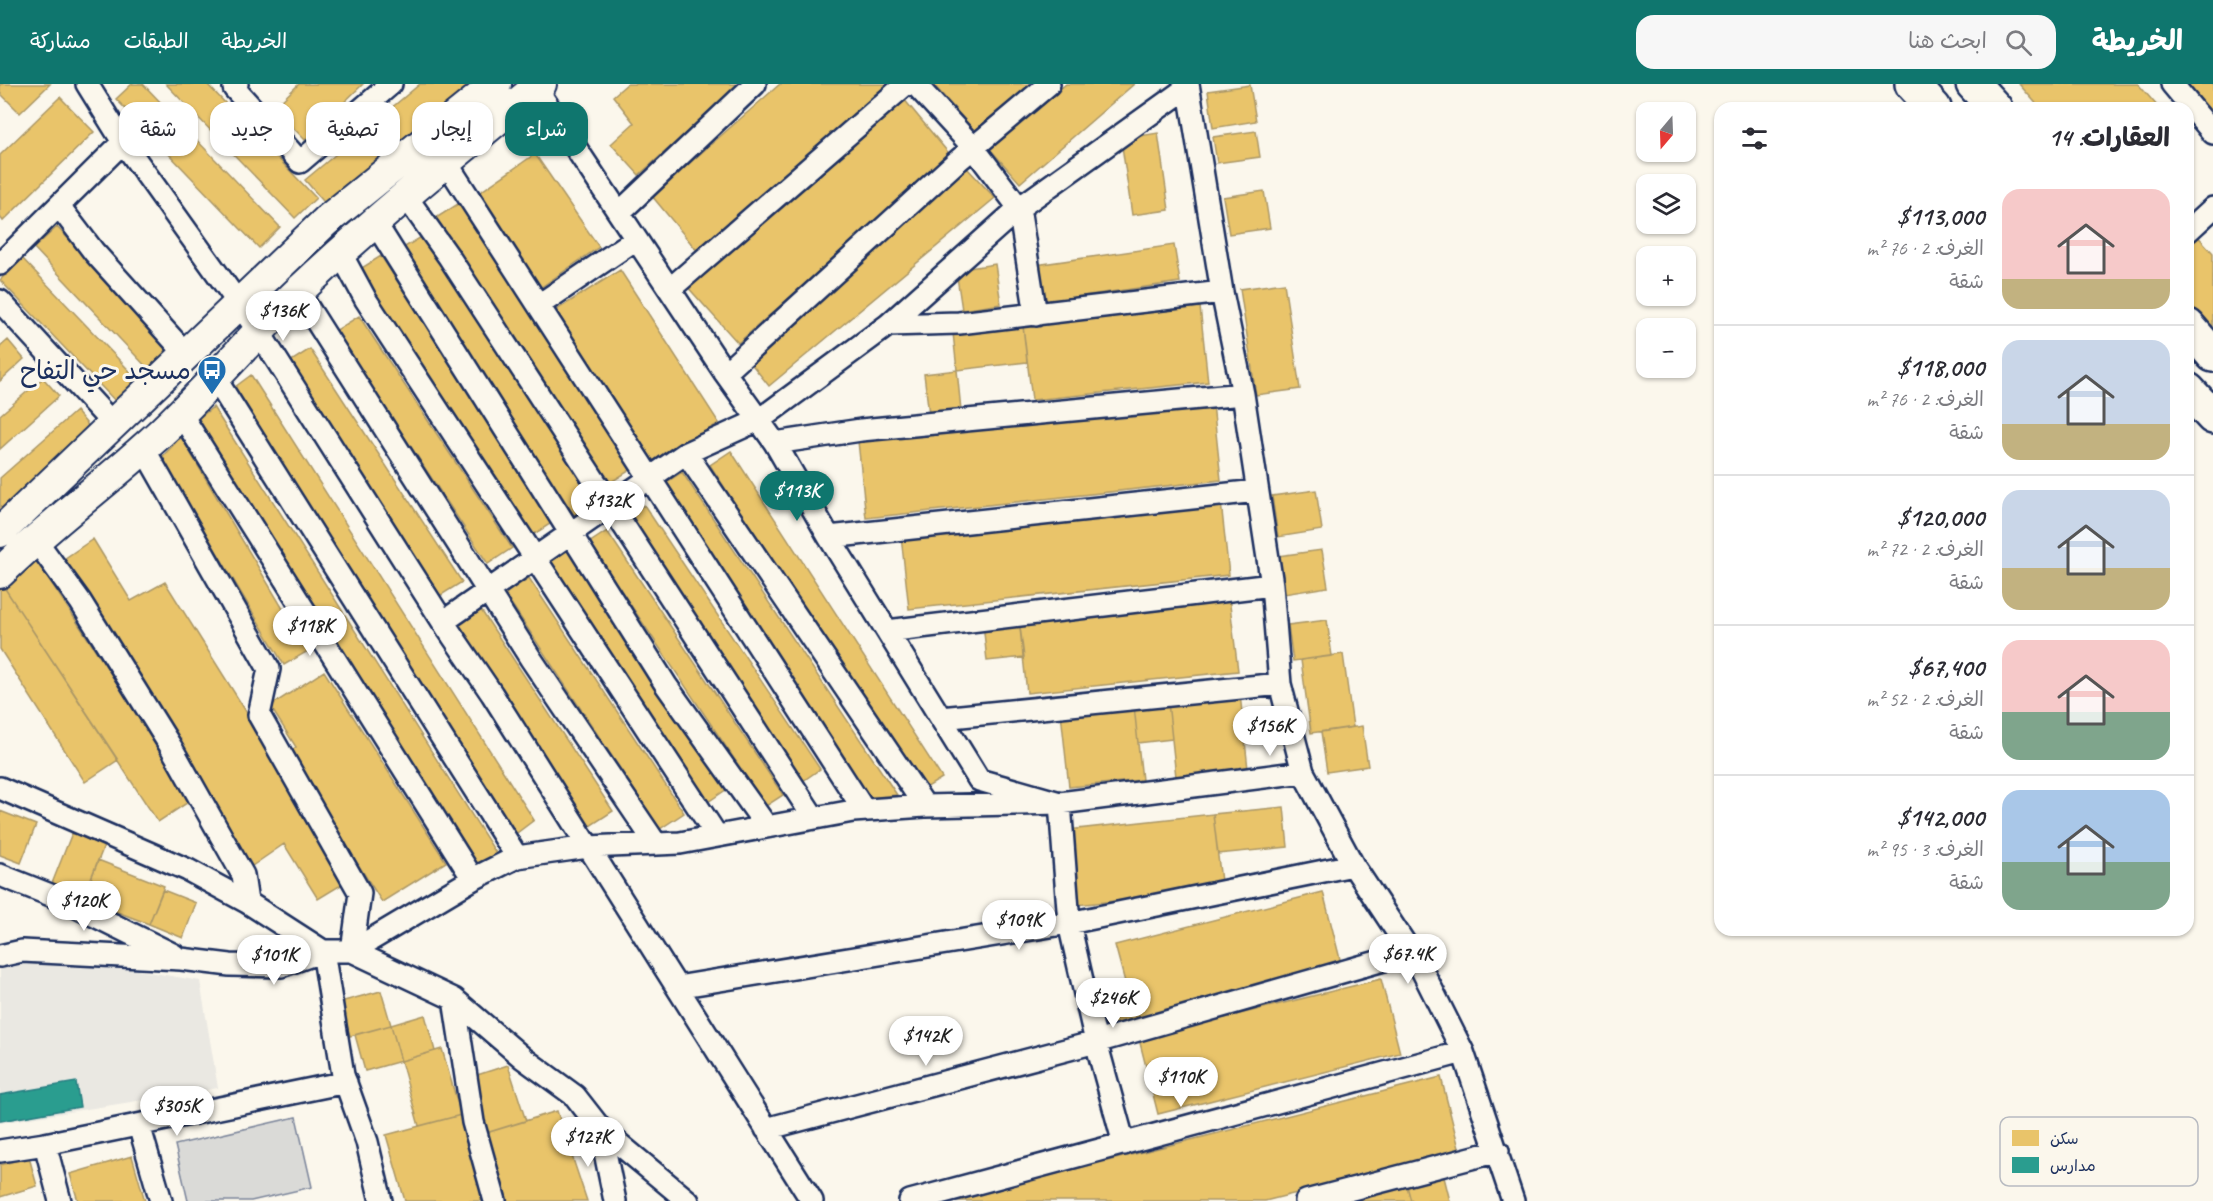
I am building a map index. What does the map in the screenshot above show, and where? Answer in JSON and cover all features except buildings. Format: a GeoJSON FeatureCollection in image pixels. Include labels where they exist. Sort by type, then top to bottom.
{"type":"FeatureCollection","features":[{"type":"Feature","properties":{"kind":"main road"},"geometry":{"type":"LineString","coordinates":[[0,532],[326,221],[496,84]]}},
{"type":"Feature","properties":{"kind":"main road"},"geometry":{"type":"LineString","coordinates":[[1912,84],[1928,102]]}},
{"type":"Feature","properties":{"kind":"main road"},"geometry":{"type":"LineString","coordinates":[[1973,84],[1990,102]]}},
{"type":"Feature","properties":{"kind":"main road"},"geometry":{"type":"LineString","coordinates":[[0,573],[34,539],[144,448],[298,292],[374,220],[539,86]]}},
{"type":"Feature","properties":{"kind":"main road"},"geometry":{"type":"LineString","coordinates":[[2194,333],[2213,355]]}},
{"type":"Feature","properties":{"kind":"main road"},"geometry":{"type":"LineString","coordinates":[[2194,396],[2213,417]]}},
{"type":"Feature","properties":{"kind":"street"},"geometry":{"type":"LineString","coordinates":[[87,84],[119,136]]}},
{"type":"Feature","properties":{"kind":"street"},"geometry":{"type":"LineString","coordinates":[[237,84],[234,87],[300,162],[391,84]]}},
{"type":"Feature","properties":{"kind":"street"},"geometry":{"type":"LineString","coordinates":[[620,212],[754,84]]}},
{"type":"Feature","properties":{"kind":"street"},"geometry":{"type":"LineString","coordinates":[[670,289],[906,84]]}},
{"type":"Feature","properties":{"kind":"street"},"geometry":{"type":"LineString","coordinates":[[915,84],[973,147],[1019,208],[1036,315]]}},
{"type":"Feature","properties":{"kind":"street"},"geometry":{"type":"LineString","coordinates":[[725,373],[973,147],[1049,84]]}},
{"type":"Feature","properties":{"kind":"street"},"geometry":{"type":"LineString","coordinates":[[2172,84],[2187,102]]}},
{"type":"Feature","properties":{"kind":"street"},"geometry":{"type":"LineString","coordinates":[[443,622],[687,453],[759,420],[888,325],[1019,208],[1188,85],[1222,292],[1243,394],[1272,585],[1280,684],[1303,772],[1353,865],[1412,952],[1462,1052],[1498,1151],[1513,1201]]}},
{"type":"Feature","properties":{"kind":"street"},"geometry":{"type":"LineString","coordinates":[[539,86],[725,373],[775,443],[829,537],[979,780],[1060,803]]}},
{"type":"Feature","properties":{"kind":"street"},"geometry":{"type":"LineString","coordinates":[[2194,111],[2213,134]]}},
{"type":"Feature","properties":{"kind":"street"},"geometry":{"type":"LineString","coordinates":[[0,264],[119,146]]}},
{"type":"Feature","properties":{"kind":"street"},"geometry":{"type":"LineString","coordinates":[[133,156],[259,332],[443,622],[492,694],[812,1201]]}},
{"type":"Feature","properties":{"kind":"street"},"geometry":{"type":"LineString","coordinates":[[446,162],[864,810]]}},
{"type":"Feature","properties":{"kind":"street"},"geometry":{"type":"LineString","coordinates":[[405,195],[450,256],[814,818]]}},
{"type":"Feature","properties":{"kind":"street"},"geometry":{"type":"LineString","coordinates":[[59,206],[94,252],[186,355]]}},
{"type":"Feature","properties":{"kind":"street"},"geometry":{"type":"LineString","coordinates":[[2194,226],[2212,211]]}},
{"type":"Feature","properties":{"kind":"street"},"geometry":{"type":"LineString","coordinates":[[374,220],[666,685],[767,827]]}},
{"type":"Feature","properties":{"kind":"street"},"geometry":{"type":"LineString","coordinates":[[539,305],[636,238]]}},
{"type":"Feature","properties":{"kind":"street"},"geometry":{"type":"LineString","coordinates":[[340,252],[366,300],[717,836]]}},
{"type":"Feature","properties":{"kind":"street"},"geometry":{"type":"LineString","coordinates":[[298,292],[488,591],[656,844]]}},
{"type":"Feature","properties":{"kind":"street"},"geometry":{"type":"LineString","coordinates":[[888,325],[1036,315],[1222,292]]}},
{"type":"Feature","properties":{"kind":"street"},"geometry":{"type":"LineString","coordinates":[[0,302],[112,423]]}},
{"type":"Feature","properties":{"kind":"street"},"geometry":{"type":"LineString","coordinates":[[215,378],[518,857]]}},
{"type":"Feature","properties":{"kind":"street"},"geometry":{"type":"LineString","coordinates":[[775,443],[861,430],[1243,394]]}},
{"type":"Feature","properties":{"kind":"street"},"geometry":{"type":"LineString","coordinates":[[180,414],[473,879]]}},
{"type":"Feature","properties":{"kind":"street"},"geometry":{"type":"LineString","coordinates":[[144,448],[269,669],[260,715],[360,893],[352,951]]}},
{"type":"Feature","properties":{"kind":"street"},"geometry":{"type":"LineString","coordinates":[[687,453],[925,806]]}},
{"type":"Feature","properties":{"kind":"street"},"geometry":{"type":"LineString","coordinates":[[829,537],[1257,491]]}},
{"type":"Feature","properties":{"kind":"street"},"geometry":{"type":"LineString","coordinates":[[34,539],[80,601],[176,756],[243,875],[248,902]]}},
{"type":"Feature","properties":{"kind":"street"},"geometry":{"type":"LineString","coordinates":[[887,631],[1272,585]]}},
{"type":"Feature","properties":{"kind":"street"},"geometry":{"type":"LineString","coordinates":[[941,718],[1280,684]]}},
{"type":"Feature","properties":{"kind":"street"},"geometry":{"type":"LineString","coordinates":[[352,951],[473,879],[518,857],[588,847],[680,843],[864,810],[925,806],[1060,803],[1303,772]]}},
{"type":"Feature","properties":{"kind":"street"},"geometry":{"type":"LineString","coordinates":[[0,788],[188,870],[248,902],[323,951],[346,1083],[367,1142],[381,1201]]}},
{"type":"Feature","properties":{"kind":"street"},"geometry":{"type":"LineString","coordinates":[[1060,803],[1069,923],[1096,1042],[1124,1144]]}},
{"type":"Feature","properties":{"kind":"street"},"geometry":{"type":"LineString","coordinates":[[677,987],[1069,923],[1353,865]]}},
{"type":"Feature","properties":{"kind":"street"},"geometry":{"type":"LineString","coordinates":[[0,875],[63,900],[182,959]]}},
{"type":"Feature","properties":{"kind":"street"},"geometry":{"type":"LineString","coordinates":[[0,956],[22,951],[182,959],[230,965],[281,966],[323,951],[352,951],[454,999],[523,1058],[575,1096],[600,1128],[688,1201]]}},
{"type":"Feature","properties":{"kind":"street"},"geometry":{"type":"LineString","coordinates":[[766,1129],[1096,1042],[1412,952]]}},
{"type":"Feature","properties":{"kind":"street"},"geometry":{"type":"LineString","coordinates":[[454,999],[473,1122],[495,1201]]}},
{"type":"Feature","properties":{"kind":"street"},"geometry":{"type":"LineString","coordinates":[[910,1201],[1462,1052]]}},
{"type":"Feature","properties":{"kind":"street"},"geometry":{"type":"LineString","coordinates":[[0,1151],[45,1144],[346,1083]]}},
{"type":"Feature","properties":{"kind":"street"},"geometry":{"type":"LineString","coordinates":[[138,1125],[161,1201]]}},
{"type":"Feature","properties":{"kind":"street"},"geometry":{"type":"LineString","coordinates":[[600,1128],[615,1201]]}},
{"type":"Feature","properties":{"kind":"street"},"geometry":{"type":"LineString","coordinates":[[45,1144],[60,1201]]}},
{"type":"Feature","properties":{"kind":"street"},"geometry":{"type":"LineString","coordinates":[[1306,1201],[1498,1151]]}},
{"type":"Feature","properties":{"kind":"shaded area"},"geometry":{"type":"Polygon","coordinates":[[[62,957],[200,981],[218,1088],[0,1123],[0,966],[62,957]]]}},
{"type":"Feature","properties":{"kind":"shaded area"},"geometry":{"type":"Polygon","coordinates":[[[296,1117],[312,1187],[251,1201],[188,1201],[175,1145],[296,1117]]]}},
{"type":"Feature","properties":{"kind":"place","name":"مسجد حي التفاح"},"geometry":{"type":"Point","coordinates":[212,396]}}]}
